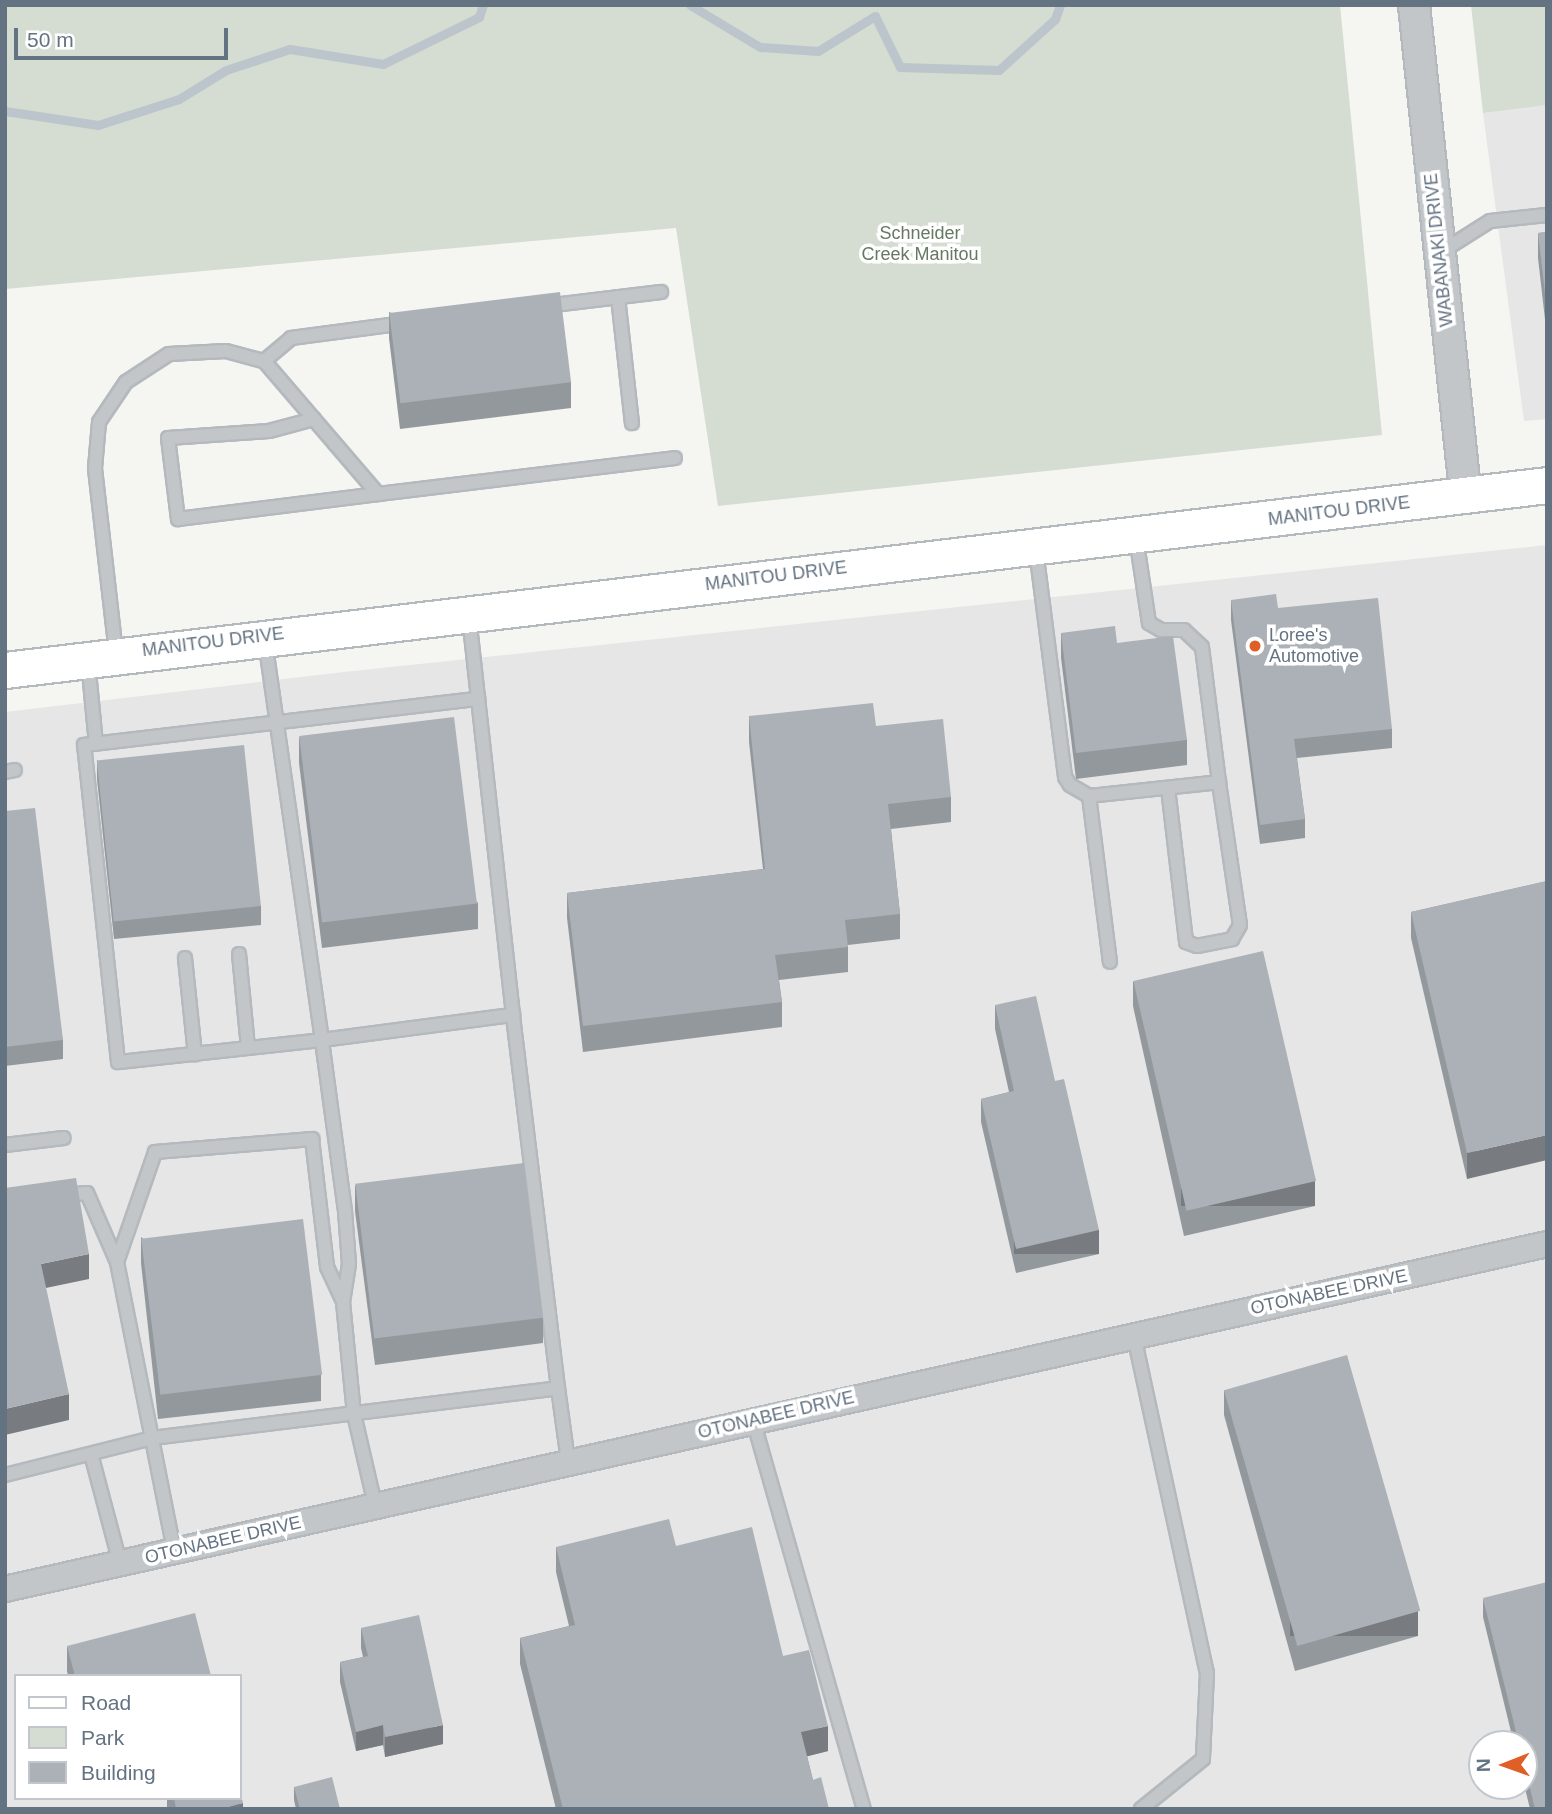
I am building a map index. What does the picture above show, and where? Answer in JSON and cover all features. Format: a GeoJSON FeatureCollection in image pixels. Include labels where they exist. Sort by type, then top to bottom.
{"type":"FeatureCollection","features":[{"type":"Feature","properties":{"kind":"main road","name":"MANITOU DRIVE"},"geometry":{"type":"LineString","coordinates":[[5,670],[102,655],[468,611],[1547,485]]}},
{"type":"Feature","properties":{"kind":"street","name":"WABANAKI DRIVE"},"geometry":{"type":"LineString","coordinates":[[1414,5],[1465,494]]}},
{"type":"Feature","properties":{"kind":"street","name":"OTONABEE DRIVE"},"geometry":{"type":"LineString","coordinates":[[5,1589],[1547,1244]]}},
{"type":"Feature","properties":{"kind":"lane"},"geometry":{"type":"LineString","coordinates":[[1440,253],[1490,220],[1547,215]]}},
{"type":"Feature","properties":{"kind":"lane"},"geometry":{"type":"LineString","coordinates":[[524,309],[662,292]]}},
{"type":"Feature","properties":{"kind":"lane"},"geometry":{"type":"LineString","coordinates":[[618,297],[632,423]]}},
{"type":"Feature","properties":{"kind":"lane"},"geometry":{"type":"LineString","coordinates":[[264,361],[291,338],[416,321]]}},
{"type":"Feature","properties":{"kind":"lane"},"geometry":{"type":"LineString","coordinates":[[96,744],[102,655],[95,468],[99,422],[126,382],[169,354],[226,351],[264,361],[378,494]]}},
{"type":"Feature","properties":{"kind":"lane"},"geometry":{"type":"LineString","coordinates":[[314,419],[269,431],[168,438],[178,519],[675,458]]}},
{"type":"Feature","properties":{"kind":"lane"},"geometry":{"type":"LineString","coordinates":[[1136,535],[1149,624],[1161,630],[1184,630],[1202,647],[1240,925],[1232,939],[1197,946],[1186,942],[1168,788]]}},
{"type":"Feature","properties":{"kind":"lane"},"geometry":{"type":"LineString","coordinates":[[1036,546],[1065,777],[1078,794],[1089,796],[1219,782]]}},
{"type":"Feature","properties":{"kind":"lane"},"geometry":{"type":"LineString","coordinates":[[468,611],[513,1014],[568,1461]]}},
{"type":"Feature","properties":{"kind":"lane"},"geometry":{"type":"LineString","coordinates":[[265,636],[346,1224],[349,1264],[343,1302],[354,1414],[375,1505]]}},
{"type":"Feature","properties":{"kind":"lane"},"geometry":{"type":"LineString","coordinates":[[478,699],[276,726],[84,745],[118,1062],[322,1040],[513,1014]]}},
{"type":"Feature","properties":{"kind":"lane"},"geometry":{"type":"LineString","coordinates":[[1089,796],[1110,962]]}},
{"type":"Feature","properties":{"kind":"lane"},"geometry":{"type":"LineString","coordinates":[[239,954],[248,1048]]}},
{"type":"Feature","properties":{"kind":"lane"},"geometry":{"type":"LineString","coordinates":[[185,958],[195,1054]]}},
{"type":"Feature","properties":{"kind":"lane"},"geometry":{"type":"LineString","coordinates":[[5,1144],[64,1138]]}},
{"type":"Feature","properties":{"kind":"lane"},"geometry":{"type":"LineString","coordinates":[[117,1262],[155,1152],[312,1139],[327,1266],[343,1302]]}},
{"type":"Feature","properties":{"kind":"lane"},"geometry":{"type":"LineString","coordinates":[[46,1198],[87,1193],[117,1262],[174,1550]]}},
{"type":"Feature","properties":{"kind":"lane"},"geometry":{"type":"LineString","coordinates":[[1134,1336],[1207,1673],[1203,1759],[1141,1809]]}},
{"type":"Feature","properties":{"kind":"lane"},"geometry":{"type":"LineString","coordinates":[[5,1475],[152,1438],[558,1388]]}},
{"type":"Feature","properties":{"kind":"lane"},"geometry":{"type":"LineString","coordinates":[[753,1420],[864,1809]]}},
{"type":"Feature","properties":{"kind":"lane"},"geometry":{"type":"LineString","coordinates":[[91,1454],[120,1563]]}},
{"type":"Feature","properties":{"kind":"shaded area"},"geometry":{"type":"Polygon","coordinates":[[[1547,105],[1547,419],[1524,421],[1483,113],[1547,105]]]}},
{"type":"Feature","properties":{"kind":"shaded area"},"geometry":{"type":"Polygon","coordinates":[[[1547,545],[1547,1809],[5,1809],[5,712],[344,672],[1547,545]]]}},
{"type":"Feature","properties":{"kind":"green space","name":"Schneider Creek Manitou"},"geometry":{"type":"Polygon","coordinates":[[[5,5],[1340,5],[1382,435],[718,506],[676,228],[5,289],[5,5]]]}},
{"type":"Feature","properties":{"kind":"green space"},"geometry":{"type":"Polygon","coordinates":[[[1471,5],[1547,5],[1547,105],[1483,113],[1471,5]]]}},
{"type":"Feature","properties":{"kind":"building"},"geometry":{"type":"Polygon","coordinates":[[[1547,232],[1547,311],[1538,233],[1547,232]]]}},
{"type":"Feature","properties":{"kind":"building"},"geometry":{"type":"Polygon","coordinates":[[[560,292],[571,382],[400,403],[389,313],[560,292]]]}},
{"type":"Feature","properties":{"kind":"building"},"geometry":{"type":"Polygon","coordinates":[[[1276,594],[1278,608],[1378,598],[1392,729],[1294,739],[1305,819],[1260,825],[1231,600],[1276,594]]]}},
{"type":"Feature","properties":{"kind":"building"},"geometry":{"type":"Polygon","coordinates":[[[1115,626],[1117,643],[1173,636],[1187,740],[1076,753],[1061,633],[1115,626]]]}},
{"type":"Feature","properties":{"kind":"building"},"geometry":{"type":"Polygon","coordinates":[[[873,703],[876,726],[943,719],[951,797],[888,804],[900,914],[845,920],[848,947],[775,955],[782,1002],[583,1026],[567,893],[765,869],[749,716],[873,703]]]}},
{"type":"Feature","properties":{"kind":"building"},"geometry":{"type":"Polygon","coordinates":[[[454,717],[477,904],[322,923],[299,736],[454,717]]]}},
{"type":"Feature","properties":{"kind":"building"},"geometry":{"type":"Polygon","coordinates":[[[244,745],[261,906],[114,922],[97,760],[244,745]]]}},
{"type":"Feature","properties":{"kind":"building"},"geometry":{"type":"Polygon","coordinates":[[[35,808],[63,1040],[5,1047],[5,811],[35,808]]]}},
{"type":"Feature","properties":{"kind":"building"},"geometry":{"type":"Polygon","coordinates":[[[1547,881],[1547,1135],[1467,1153],[1411,912],[1547,881]]]}},
{"type":"Feature","properties":{"kind":"building"},"geometry":{"type":"Polygon","coordinates":[[[1263,951],[1316,1181],[1186,1211],[1133,981],[1263,951]]]}},
{"type":"Feature","properties":{"kind":"building"},"geometry":{"type":"Polygon","coordinates":[[[1036,996],[1055,1081],[1064,1079],[1099,1230],[1016,1249],[981,1099],[1014,1091],[995,1005],[1036,996]]]}},
{"type":"Feature","properties":{"kind":"building"},"geometry":{"type":"Polygon","coordinates":[[[524,1163],[543,1318],[374,1339],[355,1184],[524,1163]]]}},
{"type":"Feature","properties":{"kind":"building"},"geometry":{"type":"Polygon","coordinates":[[[76,1178],[89,1254],[41,1264],[69,1394],[5,1409],[5,1188],[76,1178]]]}},
{"type":"Feature","properties":{"kind":"building"},"geometry":{"type":"Polygon","coordinates":[[[303,1219],[322,1375],[160,1395],[141,1239],[303,1219]]]}},
{"type":"Feature","properties":{"kind":"building"},"geometry":{"type":"Polygon","coordinates":[[[1347,1355],[1420,1611],[1297,1646],[1224,1390],[1347,1355]]]}},
{"type":"Feature","properties":{"kind":"building"},"geometry":{"type":"Polygon","coordinates":[[[669,1519],[676,1546],[752,1527],[783,1656],[809,1650],[828,1726],[801,1732],[813,1780],[821,1777],[829,1809],[563,1809],[520,1638],[575,1625],[556,1547],[669,1519]]]}},
{"type":"Feature","properties":{"kind":"building"},"geometry":{"type":"Polygon","coordinates":[[[1547,1582],[1547,1809],[1535,1809],[1533,1800],[1538,1800],[1538,1730],[1516,1730],[1483,1598],[1547,1582]]]}},
{"type":"Feature","properties":{"kind":"building"},"geometry":{"type":"Polygon","coordinates":[[[195,1613],[210,1674],[74,1674],[67,1646],[195,1613]]]}},
{"type":"Feature","properties":{"kind":"building"},"geometry":{"type":"Polygon","coordinates":[[[419,1615],[443,1725],[385,1737],[383,1725],[356,1732],[340,1662],[368,1656],[361,1628],[419,1615]]]}},
{"type":"Feature","properties":{"kind":"building"},"geometry":{"type":"Polygon","coordinates":[[[332,1777],[340,1809],[300,1809],[294,1787],[332,1777]]]}},
{"type":"Feature","properties":{"kind":"building"},"geometry":{"type":"Polygon","coordinates":[[[242,1799],[243,1803],[221,1809],[176,1809],[174,1800],[242,1799]]]}},
{"type":"Feature","properties":{"kind":"waterway"},"geometry":{"type":"LineString","coordinates":[[5,111],[98,125],[179,99],[226,70],[290,49],[383,64],[479,17],[483,5]]}},
{"type":"Feature","properties":{"kind":"waterway"},"geometry":{"type":"LineString","coordinates":[[690,5],[760,47],[818,51],[875,16],[900,67],[999,70],[1055,19],[1060,5]]}},
{"type":"Feature","properties":{"kind":"place","name":"Loree's Automotive"},"geometry":{"type":"Point","coordinates":[1255,646]}}]}
